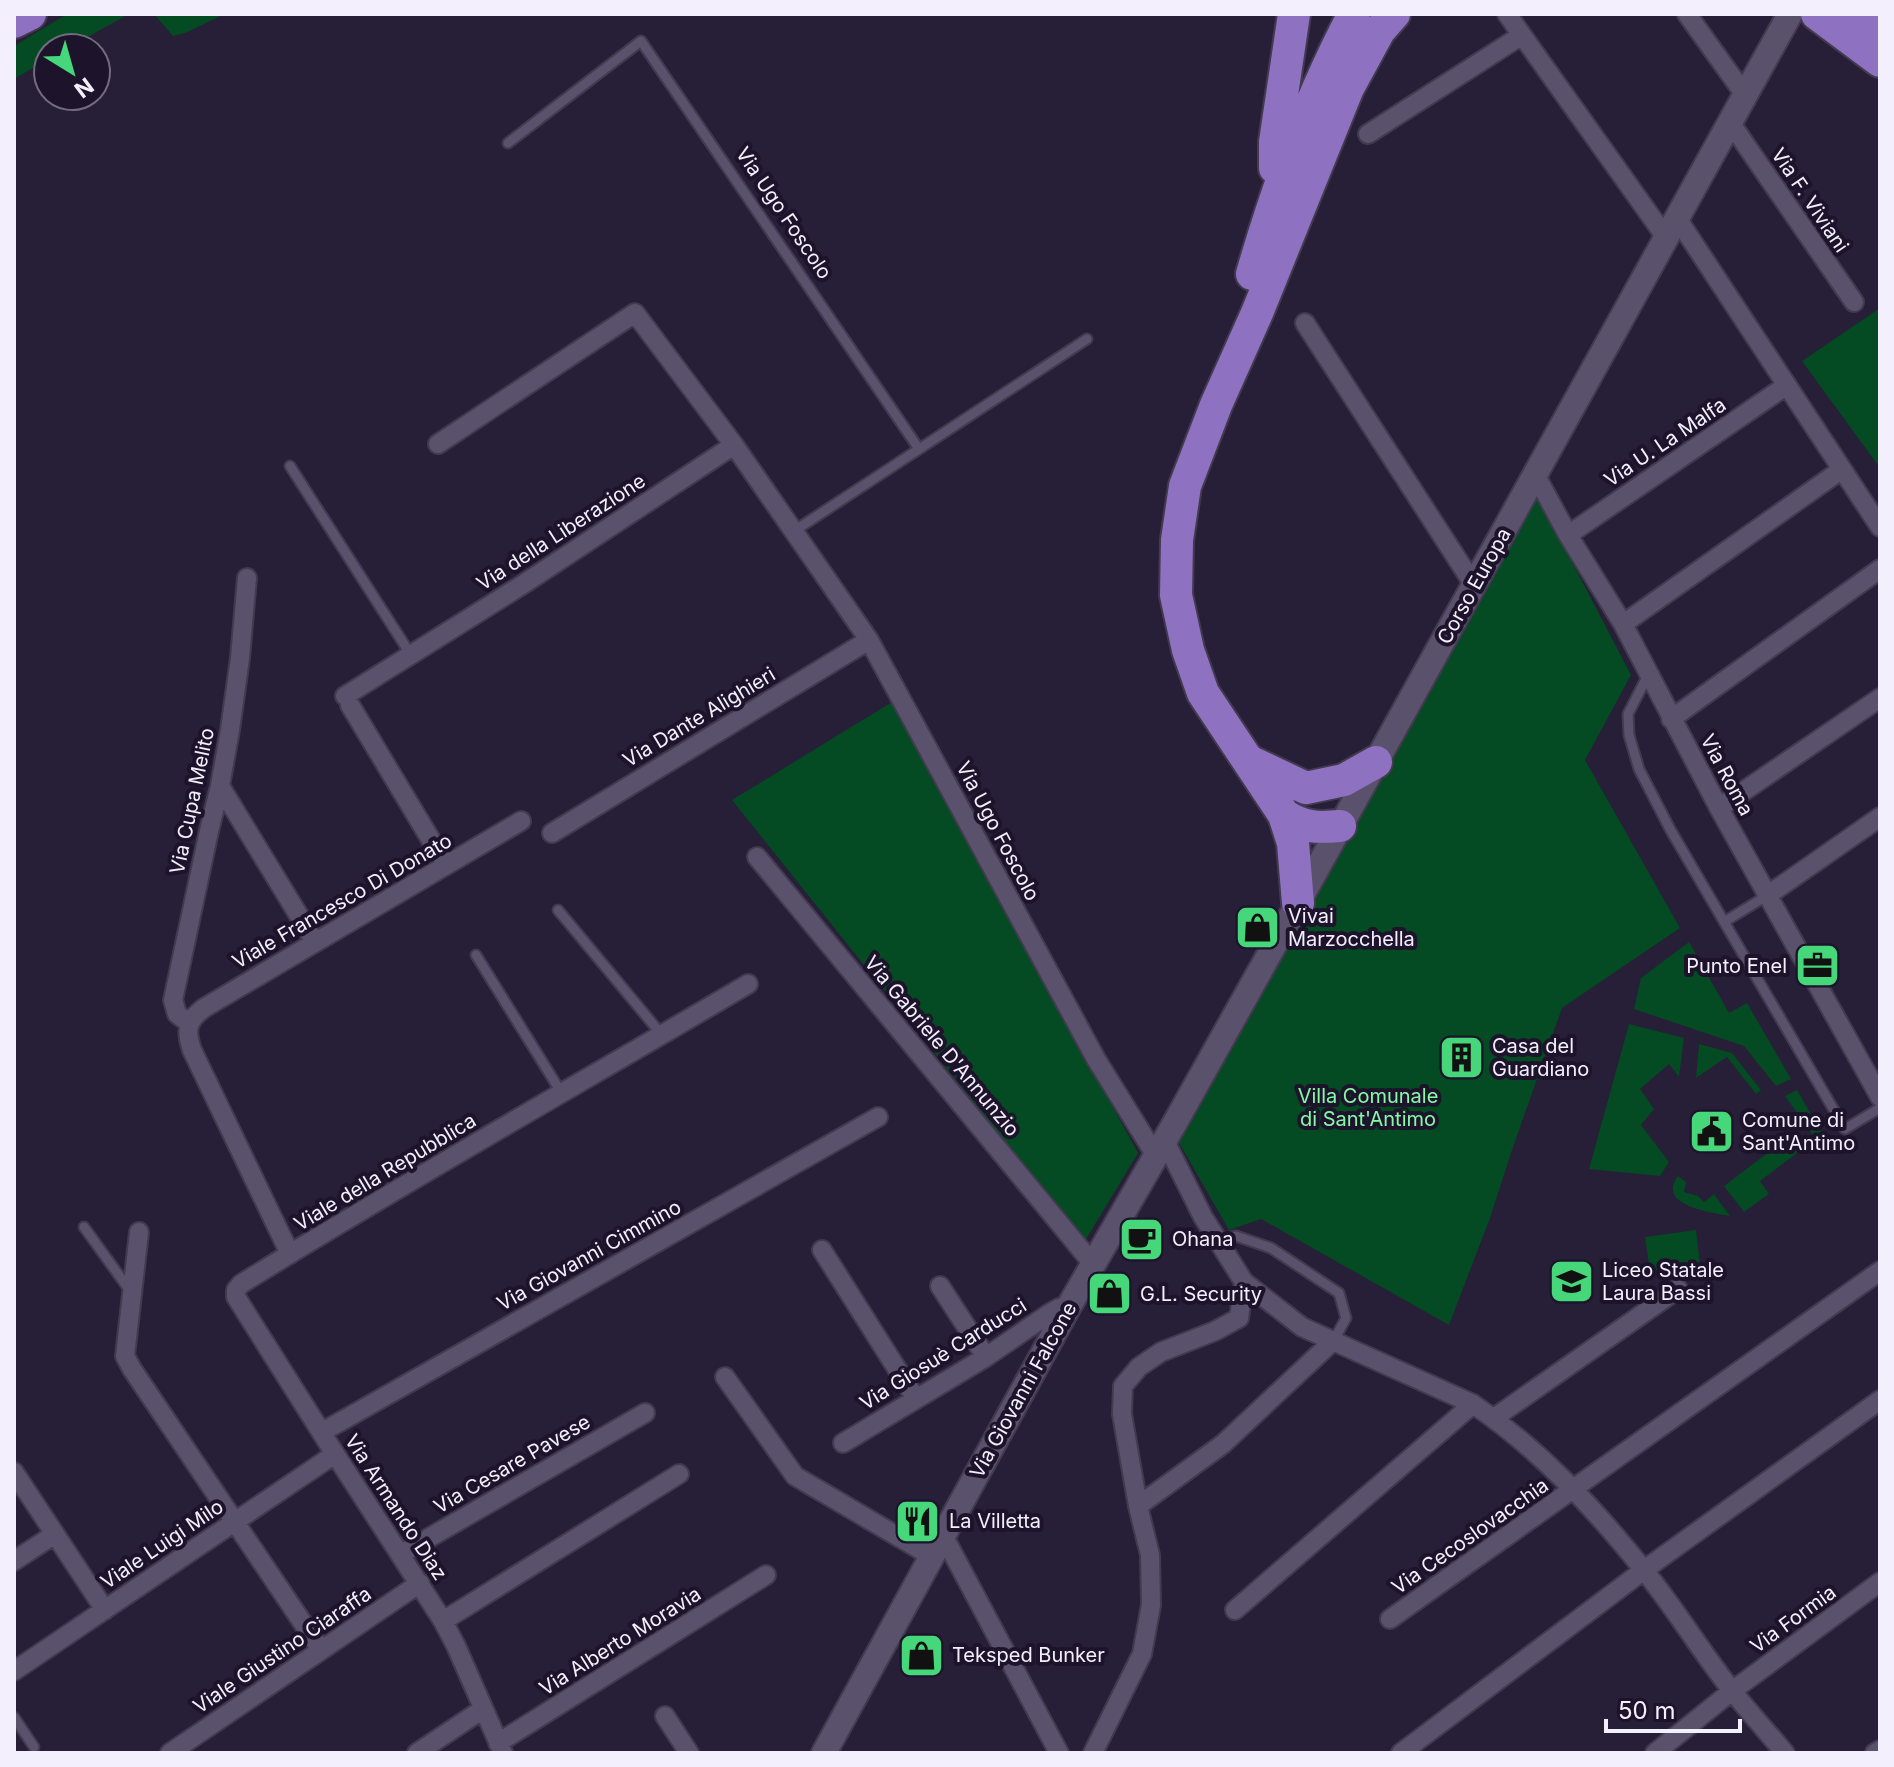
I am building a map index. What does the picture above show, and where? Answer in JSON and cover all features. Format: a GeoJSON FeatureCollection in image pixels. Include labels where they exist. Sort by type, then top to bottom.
{"type":"FeatureCollection","features":[{"type":"Feature","properties":{"kind":"highway"},"geometry":{"type":"LineString","coordinates":[[14,22],[30,14]]}},
{"type":"Feature","properties":{"kind":"highway"},"geometry":{"type":"LineString","coordinates":[[1275,199],[1275,142],[1294,14]]}},
{"type":"Feature","properties":{"kind":"highway"},"geometry":{"type":"LineString","coordinates":[[1216,405],[1275,199],[1306,116],[1354,14]]}},
{"type":"Feature","properties":{"kind":"highway"},"geometry":{"type":"LineString","coordinates":[[1298,903],[1293,843],[1284,815],[1203,693],[1188,650],[1176,595],[1177,540],[1185,486],[1216,405],[1257,313],[1348,88],[1379,31],[1394,14]]}},
{"type":"Feature","properties":{"kind":"highway"},"geometry":{"type":"LineString","coordinates":[[1817,14],[1880,61]]}},
{"type":"Feature","properties":{"kind":"highway"},"geometry":{"type":"LineString","coordinates":[[1861,14],[1880,29]]}},
{"type":"Feature","properties":{"kind":"highway"},"geometry":{"type":"LineString","coordinates":[[1250,761],[1306,788],[1340,826]]}},
{"type":"Feature","properties":{"kind":"highway"},"geometry":{"type":"LineString","coordinates":[[1306,788],[1344,780],[1376,762]]}},
{"type":"Feature","properties":{"kind":"highway"},"geometry":{"type":"LineString","coordinates":[[1284,815],[1297,823],[1316,828],[1340,826]]}},
{"type":"Feature","properties":{"kind":"main road","name":"Corso Europa"},"geometry":{"type":"LineString","coordinates":[[1160,1148],[1790,14]]}},
{"type":"Feature","properties":{"kind":"main road","name":"Via Giovanni Falcone"},"geometry":{"type":"LineString","coordinates":[[824,1753],[1068,1308],[1160,1148]]}},
{"type":"Feature","properties":{"kind":"street"},"geometry":{"type":"LineString","coordinates":[[1507,14],[1672,228],[1787,385],[1880,527]]}},
{"type":"Feature","properties":{"kind":"street"},"geometry":{"type":"LineString","coordinates":[[1687,14],[1745,95]]}},
{"type":"Feature","properties":{"kind":"street"},"geometry":{"type":"LineString","coordinates":[[1368,134],[1522,35]]}},
{"type":"Feature","properties":{"kind":"street","name":"Via F. Viviani"},"geometry":{"type":"LineString","coordinates":[[1730,122],[1854,302]]}},
{"type":"Feature","properties":{"kind":"street","name":"Via Ugo Foscolo"},"geometry":{"type":"LineString","coordinates":[[438,444],[635,313],[734,445],[869,640],[1096,1059],[1160,1148],[1244,1282]]}},
{"type":"Feature","properties":{"kind":"street"},"geometry":{"type":"LineString","coordinates":[[1305,323],[1474,585]]}},
{"type":"Feature","properties":{"kind":"street","name":"Via U. La Malfa"},"geometry":{"type":"LineString","coordinates":[[1568,535],[1787,385]]}},
{"type":"Feature","properties":{"kind":"street","name":"Via della Liberazione"},"geometry":{"type":"LineString","coordinates":[[446,865],[348,700],[411,655],[734,445]]}},
{"type":"Feature","properties":{"kind":"street"},"geometry":{"type":"LineString","coordinates":[[1623,624],[1841,470]]}},
{"type":"Feature","properties":{"kind":"street","name":"Via Roma"},"geometry":{"type":"LineString","coordinates":[[1535,474],[1568,535],[1623,624],[1719,808],[1880,1097]]}},
{"type":"Feature","properties":{"kind":"street"},"geometry":{"type":"LineString","coordinates":[[1671,719],[1880,569]]}},
{"type":"Feature","properties":{"kind":"street","name":"Via Cupa Melito"},"geometry":{"type":"LineString","coordinates":[[247,578],[240,658],[220,786],[173,1000],[177,1014],[189,1023],[187,1032],[192,1050],[290,1254]]}},
{"type":"Feature","properties":{"kind":"street","name":"Via Dante Alighieri"},"geometry":{"type":"LineString","coordinates":[[552,833],[869,640]]}},
{"type":"Feature","properties":{"kind":"street"},"geometry":{"type":"LineString","coordinates":[[1719,808],[1880,698]]}},
{"type":"Feature","properties":{"kind":"street"},"geometry":{"type":"LineString","coordinates":[[220,786],[315,942]]}},
{"type":"Feature","properties":{"kind":"street"},"geometry":{"type":"LineString","coordinates":[[1768,895],[1880,817]]}},
{"type":"Feature","properties":{"kind":"street","name":"Viale Francesco Di Donato"},"geometry":{"type":"LineString","coordinates":[[189,1023],[204,1008],[521,821]]}},
{"type":"Feature","properties":{"kind":"street","name":"Via Gabriele D'Annunzio"},"geometry":{"type":"LineString","coordinates":[[757,857],[1093,1264]]}},
{"type":"Feature","properties":{"kind":"street","name":"Viale della Repubblica"},"geometry":{"type":"LineString","coordinates":[[236,1293],[241,1284],[290,1254],[748,984]]}},
{"type":"Feature","properties":{"kind":"street","name":"Via Giovanni Cimmino"},"geometry":{"type":"LineString","coordinates":[[322,1432],[878,1117]]}},
{"type":"Feature","properties":{"kind":"street"},"geometry":{"type":"LineString","coordinates":[[139,1232],[125,1356],[321,1650]]}},
{"type":"Feature","properties":{"kind":"street"},"geometry":{"type":"LineString","coordinates":[[822,1250],[916,1399]]}},
{"type":"Feature","properties":{"kind":"street","name":"Via Cecoslovacchia"},"geometry":{"type":"LineString","coordinates":[[1390,1619],[1880,1271]]}},
{"type":"Feature","properties":{"kind":"street"},"geometry":{"type":"LineString","coordinates":[[1093,1753],[1142,1654],[1151,1605],[1150,1555],[1122,1414],[1123,1386],[1139,1367],[1161,1352],[1239,1318],[1244,1282],[1302,1327],[1473,1404],[1547,1461],[1644,1570],[1732,1691],[1785,1753]]}},
{"type":"Feature","properties":{"kind":"street"},"geometry":{"type":"LineString","coordinates":[[940,1286],[986,1357]]}},
{"type":"Feature","properties":{"kind":"street"},"geometry":{"type":"LineString","coordinates":[[1494,1418],[1678,1289]]}},
{"type":"Feature","properties":{"kind":"street","name":"Via Armando Diaz"},"geometry":{"type":"LineString","coordinates":[[236,1293],[443,1621],[501,1748]]}},
{"type":"Feature","properties":{"kind":"street","name":"Via Giosuè Carducci"},"geometry":{"type":"LineString","coordinates":[[843,1443],[986,1357],[1050,1313],[1059,1308],[1068,1308]]}},
{"type":"Feature","properties":{"kind":"street"},"geometry":{"type":"LineString","coordinates":[[1138,1506],[1223,1444],[1334,1340]]}},
{"type":"Feature","properties":{"kind":"street"},"geometry":{"type":"LineString","coordinates":[[725,1377],[795,1476],[937,1545],[1059,1753]]}},
{"type":"Feature","properties":{"kind":"street"},"geometry":{"type":"LineString","coordinates":[[1401,1753],[1644,1570],[1880,1400]]}},
{"type":"Feature","properties":{"kind":"street"},"geometry":{"type":"LineString","coordinates":[[1235,1610],[1473,1404]]}},
{"type":"Feature","properties":{"kind":"street","name":"Via Cesare Pavese"},"geometry":{"type":"LineString","coordinates":[[401,1554],[645,1413]]}},
{"type":"Feature","properties":{"kind":"street","name":"Viale Luigi Milo"},"geometry":{"type":"LineString","coordinates":[[14,1671],[335,1454]]}},
{"type":"Feature","properties":{"kind":"street"},"geometry":{"type":"LineString","coordinates":[[14,1472],[105,1610]]}},
{"type":"Feature","properties":{"kind":"street"},"geometry":{"type":"LineString","coordinates":[[443,1621],[679,1474]]}},
{"type":"Feature","properties":{"kind":"street"},"geometry":{"type":"LineString","coordinates":[[14,1561],[55,1534]]}},
{"type":"Feature","properties":{"kind":"street","name":"Via Alberto Moravia"},"geometry":{"type":"LineString","coordinates":[[501,1748],[766,1575]]}},
{"type":"Feature","properties":{"kind":"street","name":"Via Formia"},"geometry":{"type":"LineString","coordinates":[[1655,1753],[1732,1691],[1880,1582]]}},
{"type":"Feature","properties":{"kind":"street","name":"Viale Giustino Ciaraffa"},"geometry":{"type":"LineString","coordinates":[[170,1753],[420,1583]]}},
{"type":"Feature","properties":{"kind":"street"},"geometry":{"type":"LineString","coordinates":[[417,1753],[483,1709]]}},
{"type":"Feature","properties":{"kind":"street"},"geometry":{"type":"LineString","coordinates":[[665,1716],[689,1753]]}},
{"type":"Feature","properties":{"kind":"lane","name":"Via Ugo Foscolo"},"geometry":{"type":"LineString","coordinates":[[508,143],[641,41],[919,449]]}},
{"type":"Feature","properties":{"kind":"lane"},"geometry":{"type":"LineString","coordinates":[[794,531],[1087,339]]}},
{"type":"Feature","properties":{"kind":"lane"},"geometry":{"type":"LineString","coordinates":[[290,466],[411,655]]}},
{"type":"Feature","properties":{"kind":"lane"},"geometry":{"type":"LineString","coordinates":[[1649,674],[1628,714],[1629,735],[1639,769],[1670,829],[1845,1129],[1880,1108]]}},
{"type":"Feature","properties":{"kind":"lane"},"geometry":{"type":"LineString","coordinates":[[1724,922],[1768,895]]}},
{"type":"Feature","properties":{"kind":"lane"},"geometry":{"type":"LineString","coordinates":[[558,910],[662,1035]]}},
{"type":"Feature","properties":{"kind":"lane"},"geometry":{"type":"LineString","coordinates":[[476,955],[561,1092]]}},
{"type":"Feature","properties":{"kind":"lane"},"geometry":{"type":"LineString","coordinates":[[84,1227],[132,1294]]}},
{"type":"Feature","properties":{"kind":"lane"},"geometry":{"type":"LineString","coordinates":[[1217,1239],[1236,1236],[1271,1248],[1339,1293],[1346,1318],[1334,1340]]}},
{"type":"Feature","properties":{"kind":"lane"},"geometry":{"type":"LineString","coordinates":[[14,1717],[34,1747]]}},
{"type":"Feature","properties":{"kind":"green space"},"geometry":{"type":"Polygon","coordinates":[[[67,14],[129,14],[97,32],[37,32],[67,14]]]}},
{"type":"Feature","properties":{"kind":"green space"},"geometry":{"type":"Polygon","coordinates":[[[154,14],[225,14],[173,36],[154,14]]]}},
{"type":"Feature","properties":{"kind":"green space"},"geometry":{"type":"Polygon","coordinates":[[[32,35],[32,68],[14,79],[14,46],[32,35]]]}},
{"type":"Feature","properties":{"kind":"green space"},"geometry":{"type":"Polygon","coordinates":[[[1880,308],[1880,468],[1802,361],[1880,308]]]}},
{"type":"Feature","properties":{"kind":"green space","name":"Villa Comunale di Sant'Antimo"},"geometry":{"type":"Polygon","coordinates":[[[1537,495],[1631,675],[1585,760],[1680,928],[1562,1008],[1490,1218],[1449,1325],[1261,1219],[1229,1230],[1178,1141],[1537,495]]]}},
{"type":"Feature","properties":{"kind":"green space"},"geometry":{"type":"Polygon","coordinates":[[[892,702],[1138,1153],[1085,1241],[732,800],[892,702]]]}},
{"type":"Feature","properties":{"kind":"green space"},"geometry":{"type":"Polygon","coordinates":[[[1689,942],[1729,1013],[1747,1003],[1791,1079],[1776,1086],[1744,1046],[1634,1009],[1641,978],[1689,942]]]}},
{"type":"Feature","properties":{"kind":"green space"},"geometry":{"type":"Polygon","coordinates":[[[1629,1024],[1684,1038],[1679,1077],[1669,1064],[1640,1089],[1654,1109],[1641,1125],[1669,1162],[1660,1176],[1589,1169],[1629,1024]]]}},
{"type":"Feature","properties":{"kind":"green space"},"geometry":{"type":"Polygon","coordinates":[[[1699,1044],[1732,1053],[1761,1090],[1756,1094],[1727,1057],[1696,1078],[1699,1044]]]}},
{"type":"Feature","properties":{"kind":"green space"},"geometry":{"type":"Polygon","coordinates":[[[1797,1090],[1828,1144],[1822,1148],[1785,1096],[1797,1090]]]}},
{"type":"Feature","properties":{"kind":"green space"},"geometry":{"type":"Polygon","coordinates":[[[1790,1136],[1801,1150],[1760,1181],[1769,1194],[1744,1212],[1724,1186],[1790,1136]]]}},
{"type":"Feature","properties":{"kind":"green space"},"geometry":{"type":"Polygon","coordinates":[[[1678,1176],[1686,1182],[1684,1192],[1698,1196],[1704,1202],[1714,1194],[1730,1216],[1700,1210],[1680,1201],[1674,1194],[1673,1186],[1678,1176]]]}},
{"type":"Feature","properties":{"kind":"green space"},"geometry":{"type":"Polygon","coordinates":[[[1696,1230],[1700,1265],[1650,1271],[1645,1237],[1696,1230]]]}},
{"type":"Feature","properties":{"kind":"place","name":"Vivai Marzocchella"},"geometry":{"type":"Point","coordinates":[1257,928]}},
{"type":"Feature","properties":{"kind":"place","name":"Punto Enel"},"geometry":{"type":"Point","coordinates":[1818,966]}},
{"type":"Feature","properties":{"kind":"place","name":"Casa del Guardiano"},"geometry":{"type":"Point","coordinates":[1461,1057]}},
{"type":"Feature","properties":{"kind":"place","name":"Comune di Sant'Antimo"},"geometry":{"type":"Point","coordinates":[1711,1132]}},
{"type":"Feature","properties":{"kind":"place","name":"Ohana"},"geometry":{"type":"Point","coordinates":[1141,1239]}},
{"type":"Feature","properties":{"kind":"place","name":"Liceo Statale Laura Bassi"},"geometry":{"type":"Point","coordinates":[1571,1282]}},
{"type":"Feature","properties":{"kind":"place","name":"G.L. Security"},"geometry":{"type":"Point","coordinates":[1109,1294]}},
{"type":"Feature","properties":{"kind":"place","name":"La Villetta"},"geometry":{"type":"Point","coordinates":[918,1521]}},
{"type":"Feature","properties":{"kind":"place","name":"Teksped Bunker"},"geometry":{"type":"Point","coordinates":[921,1655]}}]}
